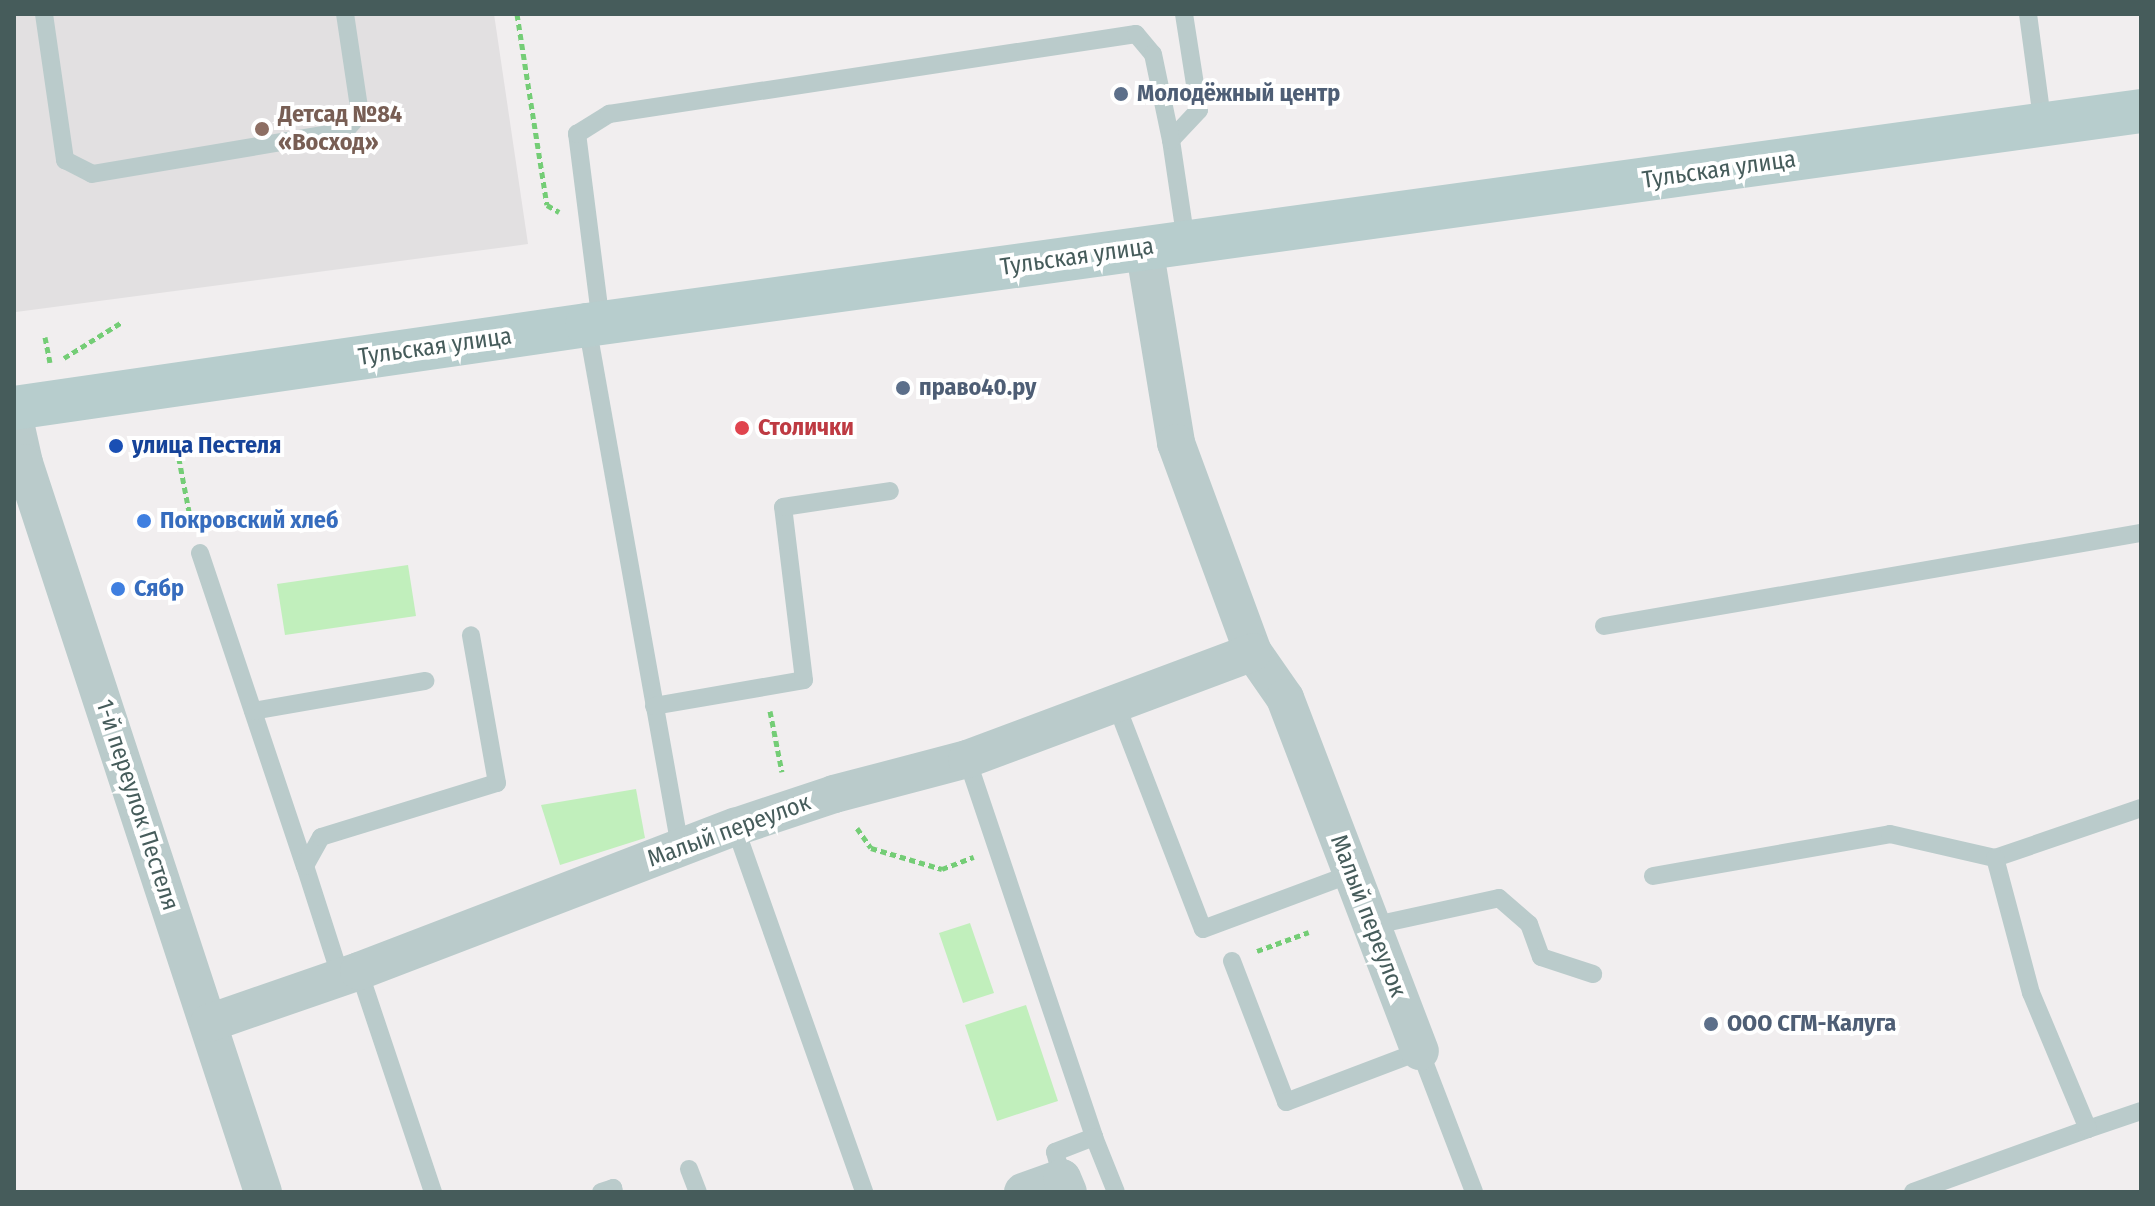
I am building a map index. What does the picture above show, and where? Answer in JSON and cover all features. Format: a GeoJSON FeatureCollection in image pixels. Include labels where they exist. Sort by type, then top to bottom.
{"type":"FeatureCollection","features":[{"type":"Feature","properties":{"kind":"main road","name":"Тульская улица"},"geometry":{"type":"LineString","coordinates":[[14,408],[594,324],[2141,111]]}},
{"type":"Feature","properties":{"kind":"street","name":"Малый переулок"},"geometry":{"type":"LineString","coordinates":[[1165,245],[1176,443],[1253,652],[1285,698],[1420,1051]]}},
{"type":"Feature","properties":{"kind":"street","name":"1-й переулок Пестеля"},"geometry":{"type":"LineString","coordinates":[[14,418],[24,463],[263,1192]]}},
{"type":"Feature","properties":{"kind":"street","name":"Малый переулок"},"geometry":{"type":"LineString","coordinates":[[209,1023],[350,974],[735,827],[834,794],[967,759],[1253,652]]}},
{"type":"Feature","properties":{"kind":"street"},"geometry":{"type":"LineString","coordinates":[[1023,1192],[1065,1185]]}},
{"type":"Feature","properties":{"kind":"lane"},"geometry":{"type":"LineString","coordinates":[[44,14],[65,160],[92,174],[345,131],[360,114],[345,14]]}},
{"type":"Feature","properties":{"kind":"lane"},"geometry":{"type":"LineString","coordinates":[[1171,140],[1199,110],[1184,14]]}},
{"type":"Feature","properties":{"kind":"lane"},"geometry":{"type":"LineString","coordinates":[[2028,14],[2043,126]]}},
{"type":"Feature","properties":{"kind":"lane"},"geometry":{"type":"LineString","coordinates":[[680,847],[654,706],[594,324],[591,231],[577,134],[609,114],[1136,34],[1153,54],[1171,140],[1165,245]]}},
{"type":"Feature","properties":{"kind":"lane"},"geometry":{"type":"LineString","coordinates":[[654,706],[804,680],[783,507],[890,491]]}},
{"type":"Feature","properties":{"kind":"lane"},"geometry":{"type":"LineString","coordinates":[[1604,626],[2141,533]]}},
{"type":"Feature","properties":{"kind":"lane"},"geometry":{"type":"LineString","coordinates":[[200,553],[305,866],[350,974],[433,1192]]}},
{"type":"Feature","properties":{"kind":"lane"},"geometry":{"type":"LineString","coordinates":[[305,866],[321,837],[497,783],[471,635]]}},
{"type":"Feature","properties":{"kind":"lane"},"geometry":{"type":"LineString","coordinates":[[253,711],[425,681]]}},
{"type":"Feature","properties":{"kind":"lane"},"geometry":{"type":"LineString","coordinates":[[1116,704],[1203,929],[1351,874]]}},
{"type":"Feature","properties":{"kind":"lane"},"geometry":{"type":"LineString","coordinates":[[967,759],[1094,1137],[1116,1192]]}},
{"type":"Feature","properties":{"kind":"lane"},"geometry":{"type":"LineString","coordinates":[[1653,876],[1890,834],[1995,858],[2141,808]]}},
{"type":"Feature","properties":{"kind":"lane"},"geometry":{"type":"LineString","coordinates":[[735,827],[864,1192]]}},
{"type":"Feature","properties":{"kind":"lane"},"geometry":{"type":"LineString","coordinates":[[1995,858],[2031,993],[2088,1129]]}},
{"type":"Feature","properties":{"kind":"lane"},"geometry":{"type":"LineString","coordinates":[[1371,926],[1499,898],[1529,924],[1541,957],[1593,974]]}},
{"type":"Feature","properties":{"kind":"lane"},"geometry":{"type":"LineString","coordinates":[[1232,961],[1286,1102],[1420,1051],[1474,1192]]}},
{"type":"Feature","properties":{"kind":"lane"},"geometry":{"type":"LineString","coordinates":[[1913,1192],[2141,1111]]}},
{"type":"Feature","properties":{"kind":"lane"},"geometry":{"type":"LineString","coordinates":[[1065,1185],[1055,1152],[1094,1137]]}},
{"type":"Feature","properties":{"kind":"lane"},"geometry":{"type":"LineString","coordinates":[[689,1169],[698,1192]]}},
{"type":"Feature","properties":{"kind":"lane"},"geometry":{"type":"LineString","coordinates":[[601,1192],[613,1188],[614,1192]]}},
{"type":"Feature","properties":{"kind":"path"},"geometry":{"type":"LineString","coordinates":[[517,14],[547,205],[591,231]]}},
{"type":"Feature","properties":{"kind":"path"},"geometry":{"type":"LineString","coordinates":[[45,337],[50,366],[122,322]]}},
{"type":"Feature","properties":{"kind":"path"},"geometry":{"type":"LineString","coordinates":[[175,438],[200,553]]}},
{"type":"Feature","properties":{"kind":"path"},"geometry":{"type":"LineString","coordinates":[[766,686],[778,760],[793,807]]}},
{"type":"Feature","properties":{"kind":"path"},"geometry":{"type":"LineString","coordinates":[[834,794],[871,848],[942,869],[974,858],[987,818]]}},
{"type":"Feature","properties":{"kind":"path"},"geometry":{"type":"LineString","coordinates":[[1232,961],[1309,932]]}},
{"type":"Feature","properties":{"kind":"shaded area","name":"Детсад №84 «Восход»"},"geometry":{"type":"Polygon","coordinates":[[[14,14],[494,14],[528,244],[16,312],[14,14]]]}},
{"type":"Feature","properties":{"kind":"green space"},"geometry":{"type":"Polygon","coordinates":[[[408,565],[416,616],[285,635],[277,584],[408,565]]]}},
{"type":"Feature","properties":{"kind":"green space"},"geometry":{"type":"Polygon","coordinates":[[[636,789],[645,838],[560,865],[541,805],[636,789]]]}},
{"type":"Feature","properties":{"kind":"green space"},"geometry":{"type":"Polygon","coordinates":[[[970,923],[994,993],[963,1003],[939,933],[970,923]]]}},
{"type":"Feature","properties":{"kind":"green space"},"geometry":{"type":"Polygon","coordinates":[[[1026,1005],[1058,1101],[997,1121],[965,1025],[1026,1005]]]}},
{"type":"Feature","properties":{"kind":"place","name":"Молодёжный центр"},"geometry":{"type":"Point","coordinates":[1121,94]}},
{"type":"Feature","properties":{"kind":"place","name":"Детсад №84 «Восход»"},"geometry":{"type":"Point","coordinates":[262,129]}},
{"type":"Feature","properties":{"kind":"place","name":"право40.ру"},"geometry":{"type":"Point","coordinates":[903,388]}},
{"type":"Feature","properties":{"kind":"place","name":"Столички"},"geometry":{"type":"Point","coordinates":[742,428]}},
{"type":"Feature","properties":{"kind":"place","name":"улица Пестеля"},"geometry":{"type":"Point","coordinates":[116,446]}},
{"type":"Feature","properties":{"kind":"place","name":"Покровский хлеб"},"geometry":{"type":"Point","coordinates":[144,521]}},
{"type":"Feature","properties":{"kind":"place","name":"Сябр"},"geometry":{"type":"Point","coordinates":[118,589]}},
{"type":"Feature","properties":{"kind":"place","name":"ООО СГМ-Калуга"},"geometry":{"type":"Point","coordinates":[1711,1024]}}]}
